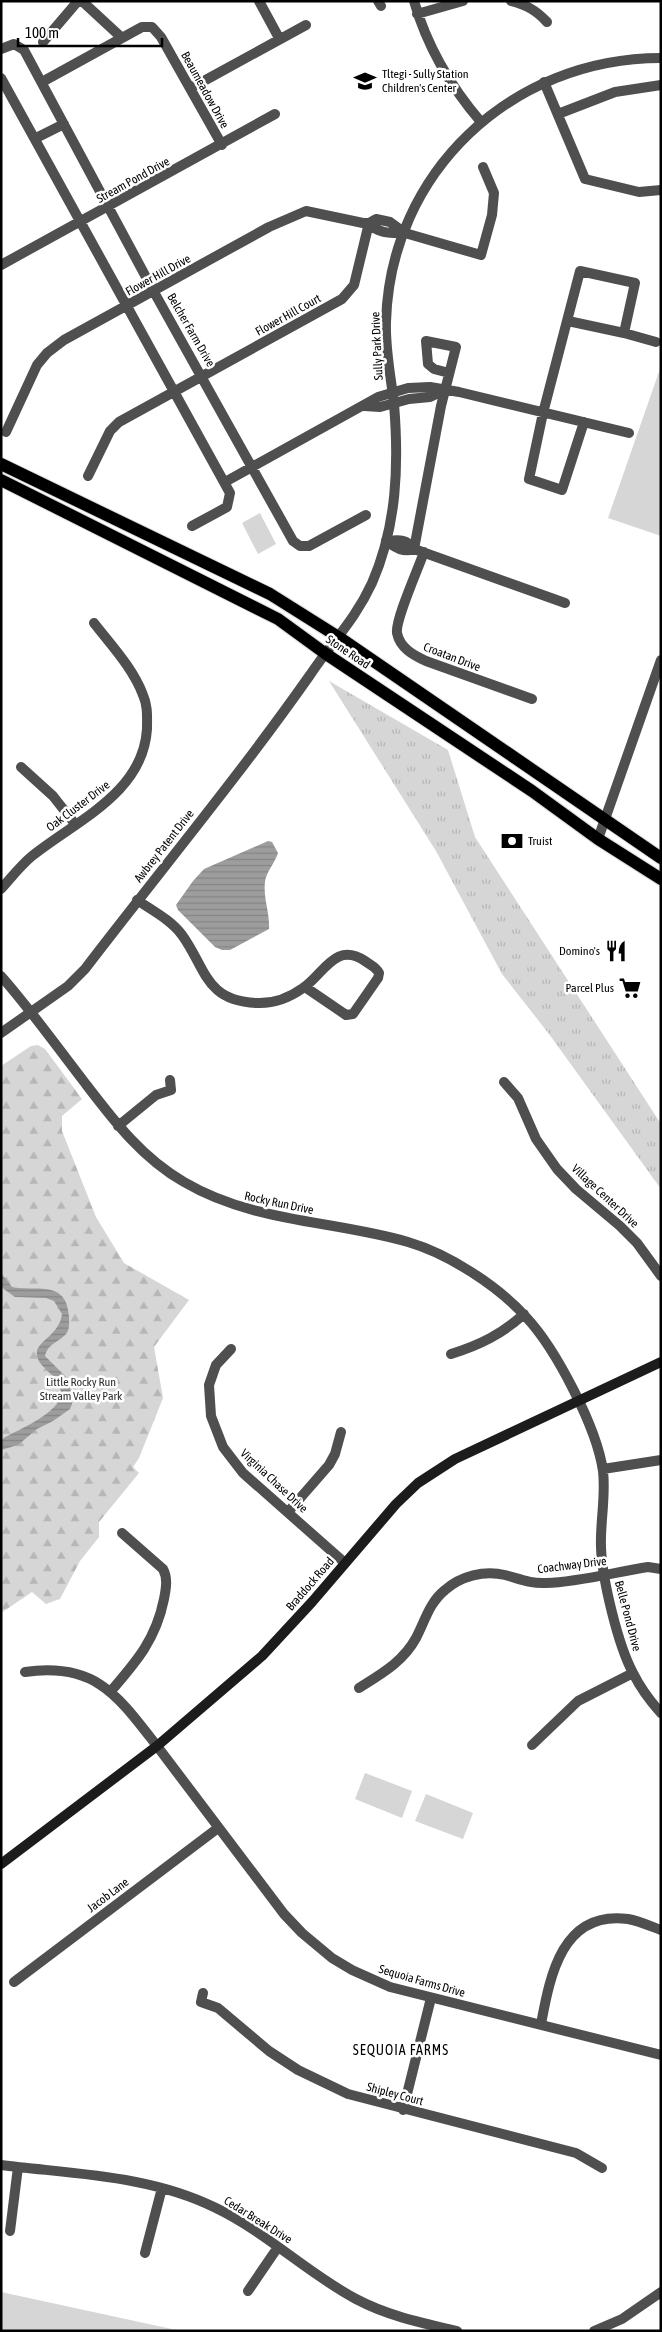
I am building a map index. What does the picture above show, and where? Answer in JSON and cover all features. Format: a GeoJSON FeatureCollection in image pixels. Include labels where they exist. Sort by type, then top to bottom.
{"type":"FeatureCollection","features":[{"type":"Feature","properties":{"kind":"main road","name":"Stone Road"},"geometry":{"type":"LineString","coordinates":[[1,464],[270,594],[340,638],[661,858]]}},
{"type":"Feature","properties":{"kind":"main road","name":"Stone Road"},"geometry":{"type":"LineString","coordinates":[[1,480],[278,619],[326,654],[532,791],[598,839],[661,879]]}},
{"type":"Feature","properties":{"kind":"main road","name":"Braddock Road"},"geometry":{"type":"LineString","coordinates":[[1,1864],[157,1746],[262,1656],[312,1602],[396,1504],[430,1474],[455,1459],[661,1362]]}},
{"type":"Feature","properties":{"kind":"street"},"geometry":{"type":"LineString","coordinates":[[43,42],[78,1]]}},
{"type":"Feature","properties":{"kind":"street"},"geometry":{"type":"LineString","coordinates":[[82,1],[122,38]]}},
{"type":"Feature","properties":{"kind":"street"},"geometry":{"type":"LineString","coordinates":[[259,1],[279,38]]}},
{"type":"Feature","properties":{"kind":"street"},"geometry":{"type":"LineString","coordinates":[[414,1],[417,14],[442,68],[481,122]]}},
{"type":"Feature","properties":{"kind":"street"},"geometry":{"type":"LineString","coordinates":[[417,14],[463,1]]}},
{"type":"Feature","properties":{"kind":"street"},"geometry":{"type":"LineString","coordinates":[[510,1],[524,4],[548,22]]}},
{"type":"Feature","properties":{"kind":"street"},"geometry":{"type":"LineString","coordinates":[[191,88],[279,38],[306,25]]}},
{"type":"Feature","properties":{"kind":"street","name":"Beaumeadow Drive"},"geometry":{"type":"LineString","coordinates":[[42,82],[142,26],[152,27],[161,37],[222,145]]}},
{"type":"Feature","properties":{"kind":"street","name":"Belcher Farm Drive"},"geometry":{"type":"LineString","coordinates":[[1,49],[14,44],[20,46],[42,82],[154,292],[293,541],[300,546],[309,546],[366,515]]}},
{"type":"Feature","properties":{"kind":"street","name":"Sully Park Drive"},"geometry":{"type":"LineString","coordinates":[[326,654],[340,638],[372,583],[386,541],[393,511],[397,446],[388,357],[387,309],[392,273],[410,218],[425,188],[443,162],[467,134],[520,95],[544,82],[588,67],[616,61],[661,58]]}},
{"type":"Feature","properties":{"kind":"street"},"geometry":{"type":"LineString","coordinates":[[1,78],[36,138],[80,222],[225,482],[230,494],[227,507],[192,526]]}},
{"type":"Feature","properties":{"kind":"street"},"geometry":{"type":"LineString","coordinates":[[544,82],[585,179],[640,192],[661,190]]}},
{"type":"Feature","properties":{"kind":"street"},"geometry":{"type":"LineString","coordinates":[[558,114],[614,92],[661,85]]}},
{"type":"Feature","properties":{"kind":"street","name":"Stream Pond Drive"},"geometry":{"type":"LineString","coordinates":[[1,265],[222,145],[275,114]]}},
{"type":"Feature","properties":{"kind":"street"},"geometry":{"type":"LineString","coordinates":[[36,138],[64,124]]}},
{"type":"Feature","properties":{"kind":"street","name":"Flower Hill Drive"},"geometry":{"type":"LineString","coordinates":[[6,432],[38,366],[47,353],[64,340],[127,307],[269,227],[306,211],[369,223],[376,218],[390,222],[405,233],[481,255],[492,215],[494,193],[484,167]]}},
{"type":"Feature","properties":{"kind":"street","name":"Flower Hill Court"},"geometry":{"type":"LineString","coordinates":[[88,476],[110,431],[119,422],[342,300],[354,285],[369,223]]}},
{"type":"Feature","properties":{"kind":"street"},"geometry":{"type":"LineString","coordinates":[[584,422],[562,490],[529,479],[543,413],[580,271],[635,283],[624,334]]}},
{"type":"Feature","properties":{"kind":"street"},"geometry":{"type":"LineString","coordinates":[[568,321],[656,342]]}},
{"type":"Feature","properties":{"kind":"street"},"geometry":{"type":"LineString","coordinates":[[414,549],[450,373]]}},
{"type":"Feature","properties":{"kind":"street"},"geometry":{"type":"LineString","coordinates":[[225,482],[364,406],[380,407],[393,397],[430,397],[445,390],[629,433]]}},
{"type":"Feature","properties":{"kind":"street"},"geometry":{"type":"LineString","coordinates":[[386,541],[400,550],[414,549],[424,552],[565,602]]}},
{"type":"Feature","properties":{"kind":"street","name":"Croatan Drive"},"geometry":{"type":"LineString","coordinates":[[424,552],[397,631],[402,643],[410,653],[426,661],[532,699]]}},
{"type":"Feature","properties":{"kind":"street","name":"Oak Cluster Drive"},"geometry":{"type":"LineString","coordinates":[[1,889],[31,857],[115,795],[126,784],[138,764],[146,737],[147,710],[143,693],[128,667],[94,623]]}},
{"type":"Feature","properties":{"kind":"street","name":"Awbrey Patent Drive"},"geometry":{"type":"LineString","coordinates":[[1,1033],[32,1013],[77,978],[254,752],[326,654]]}},
{"type":"Feature","properties":{"kind":"street"},"geometry":{"type":"LineString","coordinates":[[598,839],[661,660]]}},
{"type":"Feature","properties":{"kind":"street"},"geometry":{"type":"LineString","coordinates":[[21,767],[53,796],[75,824]]}},
{"type":"Feature","properties":{"kind":"street"},"geometry":{"type":"LineString","coordinates":[[137,900],[170,922],[182,934],[204,976],[214,988],[245,1002],[264,1003],[280,1000],[305,987],[324,967],[342,955],[354,954],[379,973],[378,978],[354,1014],[346,1015],[305,987]]}},
{"type":"Feature","properties":{"kind":"street","name":"Rocky Run Drive"},"geometry":{"type":"LineString","coordinates":[[1,976],[32,1013],[118,1126],[158,1165],[209,1196],[248,1210],[409,1242],[458,1264],[498,1291],[524,1314],[553,1352],[578,1401]]}},
{"type":"Feature","properties":{"kind":"street"},"geometry":{"type":"LineString","coordinates":[[118,1126],[156,1095],[170,1090],[170,1080]]}},
{"type":"Feature","properties":{"kind":"street","name":"Village Center Drive"},"geometry":{"type":"LineString","coordinates":[[504,1082],[518,1098],[536,1138],[557,1169],[576,1189],[620,1226],[642,1249],[661,1276]]}},
{"type":"Feature","properties":{"kind":"street"},"geometry":{"type":"LineString","coordinates":[[452,1354],[476,1346],[498,1334],[524,1314]]}},
{"type":"Feature","properties":{"kind":"street","name":"Virginia Chase Drive"},"geometry":{"type":"LineString","coordinates":[[231,1349],[216,1365],[210,1380],[210,1404],[214,1426],[223,1446],[236,1465],[345,1563]]}},
{"type":"Feature","properties":{"kind":"street","name":"Belle Pond Drive"},"geometry":{"type":"LineString","coordinates":[[578,1401],[603,1469],[604,1497],[601,1544],[604,1574],[622,1644],[633,1673],[661,1713]]}},
{"type":"Feature","properties":{"kind":"street"},"geometry":{"type":"LineString","coordinates":[[288,1512],[329,1464],[335,1454],[341,1432]]}},
{"type":"Feature","properties":{"kind":"street"},"geometry":{"type":"LineString","coordinates":[[603,1469],[661,1460]]}},
{"type":"Feature","properties":{"kind":"street"},"geometry":{"type":"LineString","coordinates":[[25,1672],[50,1670],[68,1672],[97,1683],[111,1691],[150,1643],[157,1626],[166,1587],[165,1573],[163,1568],[122,1533]]}},
{"type":"Feature","properties":{"kind":"street","name":"Coachway Drive"},"geometry":{"type":"LineString","coordinates":[[359,1688],[389,1669],[401,1658],[415,1639],[434,1601],[446,1588],[461,1580],[476,1575],[492,1574],[528,1582],[548,1583],[648,1567],[661,1569]]}},
{"type":"Feature","properties":{"kind":"street"},"geometry":{"type":"LineString","coordinates":[[532,1745],[578,1701],[633,1673]]}},
{"type":"Feature","properties":{"kind":"street","name":"Sequoia Farms Drive"},"geometry":{"type":"LineString","coordinates":[[111,1691],[157,1746],[284,1914],[317,1947],[339,1962],[369,1978],[431,1998],[661,2055]]}},
{"type":"Feature","properties":{"kind":"street","name":"Jacob Lane"},"geometry":{"type":"LineString","coordinates":[[14,1982],[218,1828]]}},
{"type":"Feature","properties":{"kind":"street"},"geometry":{"type":"LineString","coordinates":[[540,2024],[555,1963],[564,1946],[575,1935],[593,1924],[613,1919],[627,1919],[661,1930]]}},
{"type":"Feature","properties":{"kind":"street","name":"Shipley Court"},"geometry":{"type":"LineString","coordinates":[[202,1998],[218,2008],[268,2050],[306,2074],[348,2094],[403,2110],[576,2153],[602,2168]]}},
{"type":"Feature","properties":{"kind":"street"},"geometry":{"type":"LineString","coordinates":[[403,2110],[431,1998]]}},
{"type":"Feature","properties":{"kind":"street","name":"Cedar Break Drive"},"geometry":{"type":"LineString","coordinates":[[1,2165],[125,2180],[182,2193],[217,2208],[356,2299],[385,2312],[416,2322],[457,2331]]}},
{"type":"Feature","properties":{"kind":"street"},"geometry":{"type":"LineString","coordinates":[[10,2231],[18,2167]]}},
{"type":"Feature","properties":{"kind":"street"},"geometry":{"type":"LineString","coordinates":[[145,2253],[162,2188]]}},
{"type":"Feature","properties":{"kind":"street"},"geometry":{"type":"LineString","coordinates":[[248,2291],[278,2247]]}},
{"type":"Feature","properties":{"kind":"street"},"geometry":{"type":"LineString","coordinates":[[594,2331],[622,2318],[661,2292]]}},
{"type":"Feature","properties":{"kind":"green space"},"geometry":{"type":"Polygon","coordinates":[[[661,366],[661,536],[608,518],[661,366]]]}},
{"type":"Feature","properties":{"kind":"green space"},"geometry":{"type":"Polygon","coordinates":[[[260,513],[276,544],[258,554],[242,523],[260,513]]]}},
{"type":"Feature","properties":{"kind":"green space"},"geometry":{"type":"Polygon","coordinates":[[[329,681],[448,750],[475,837],[661,1124],[661,1189],[549,1034],[502,974],[436,851],[329,681]]]}},
{"type":"Feature","properties":{"kind":"green space","name":"Little Rocky Run Stream Valley Park"},"geometry":{"type":"Polygon","coordinates":[[[38,1045],[45,1049],[82,1099],[62,1116],[62,1131],[96,1217],[124,1263],[189,1300],[154,1347],[163,1398],[139,1458],[133,1467],[139,1473],[99,1522],[99,1537],[80,1561],[60,1599],[46,1604],[32,1592],[1,1613],[1,1066],[31,1046],[38,1045]]]}},
{"type":"Feature","properties":{"kind":"green space"},"geometry":{"type":"Polygon","coordinates":[[[365,1773],[412,1791],[402,1818],[355,1799],[365,1773]]]}},
{"type":"Feature","properties":{"kind":"green space"},"geometry":{"type":"Polygon","coordinates":[[[426,1794],[473,1813],[463,1839],[415,1821],[426,1794]]]}},
{"type":"Feature","properties":{"kind":"green space"},"geometry":{"type":"Polygon","coordinates":[[[1,2292],[181,2331],[1,2331],[1,2292]]]}},
{"type":"Feature","properties":{"kind":"shaded area"},"geometry":{"type":"Polygon","coordinates":[[[268,841],[272,842],[278,853],[265,882],[269,929],[230,950],[222,950],[215,947],[178,910],[176,905],[204,869],[268,841]]]}},
{"type":"Feature","properties":{"kind":"shaded area"},"geometry":{"type":"Polygon","coordinates":[[[1,1273],[12,1287],[56,1292],[67,1304],[69,1325],[67,1332],[48,1348],[45,1356],[67,1378],[72,1404],[70,1409],[37,1429],[18,1445],[1,1450],[1,1440],[43,1417],[57,1404],[62,1396],[54,1377],[39,1361],[37,1351],[39,1346],[56,1328],[62,1314],[54,1301],[46,1298],[15,1297],[1,1287],[1,1273]]]}},
{"type":"Feature","properties":{"kind":"place","name":"Tltegi - Sully Station Children's Center"},"geometry":{"type":"Point","coordinates":[365,81]}},
{"type":"Feature","properties":{"kind":"place","name":"Truist"},"geometry":{"type":"Point","coordinates":[512,841]}},
{"type":"Feature","properties":{"kind":"place","name":"Domino's"},"geometry":{"type":"Point","coordinates":[616,951]}},
{"type":"Feature","properties":{"kind":"place","name":"Parcel Plus"},"geometry":{"type":"Point","coordinates":[630,988]}},
{"type":"Feature","properties":{"kind":"district","name":"SEQUOIA FARMS"},"geometry":{"type":"Point","coordinates":[401,2050]}}]}
